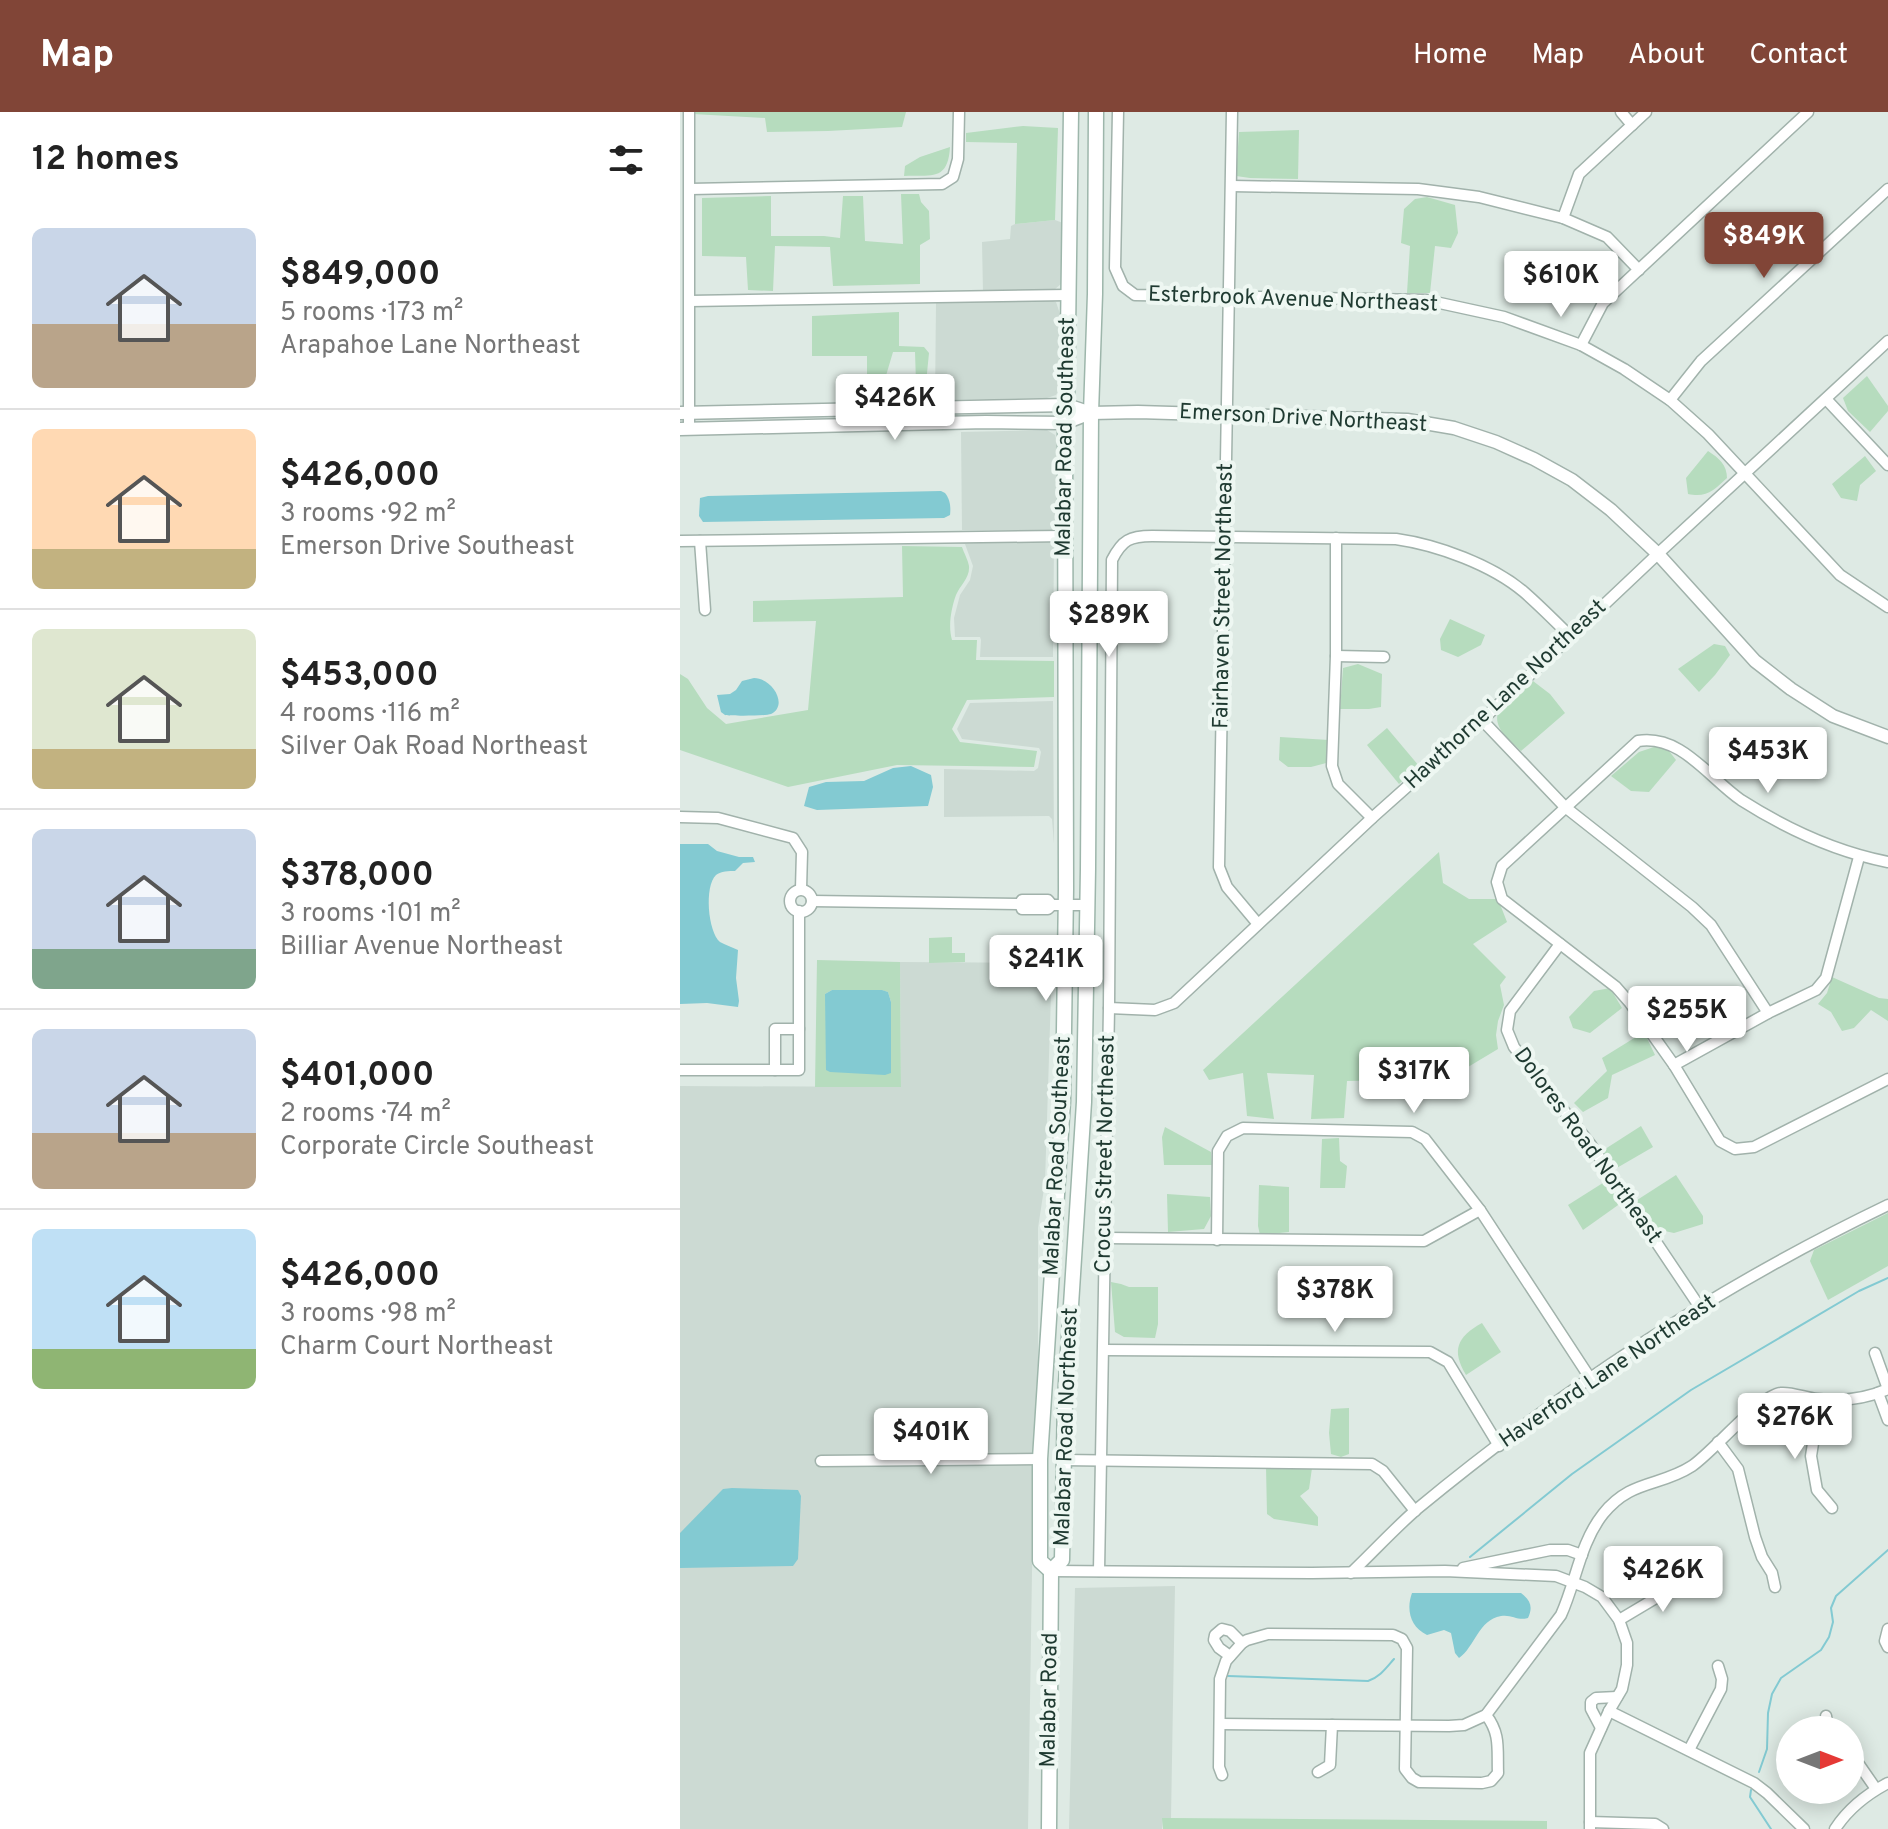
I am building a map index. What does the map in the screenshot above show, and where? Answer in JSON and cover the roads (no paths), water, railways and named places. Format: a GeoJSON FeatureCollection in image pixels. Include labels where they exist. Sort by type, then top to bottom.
{"type":"FeatureCollection","features":[{"type":"Feature","properties":{"kind":"main road","name":"Malabar Road Southeast"},"geometry":{"type":"LineString","coordinates":[[1051,1571],[1040,1561],[1040,1459],[1063,1101],[1059,905],[1065,754],[1065,423],[1071,112]]}},
{"type":"Feature","properties":{"kind":"main road","name":"Malabar Road Northeast"},"geometry":{"type":"LineString","coordinates":[[1051,1571],[1062,1560],[1065,1409],[1084,1102],[1096,112]]}},
{"type":"Feature","properties":{"kind":"main road"},"geometry":{"type":"LineString","coordinates":[[1065,754],[1089,754]]}},
{"type":"Feature","properties":{"kind":"main road"},"geometry":{"type":"LineString","coordinates":[[1045,1377],[1065,1409]]}},
{"type":"Feature","properties":{"kind":"main road","name":"Malabar Road"},"geometry":{"type":"LineString","coordinates":[[1049,1829],[1051,1571]]}},
{"type":"Feature","properties":{"kind":"street"},"geometry":{"type":"LineString","coordinates":[[689,112],[690,301],[685,429],[1065,423],[1091,413]]}},
{"type":"Feature","properties":{"kind":"street"},"geometry":{"type":"LineString","coordinates":[[690,189],[942,184],[953,177],[958,159],[959,112]]}},
{"type":"Feature","properties":{"kind":"street","name":"Esterbrook Avenue Northeast"},"geometry":{"type":"LineString","coordinates":[[1118,112],[1115,268],[1123,286],[1135,295],[1426,300],[1504,317],[1581,345],[1670,400],[1708,434],[1840,575],[1888,607]]}},
{"type":"Feature","properties":{"kind":"street","name":"Fairhaven Street Northeast"},"geometry":{"type":"LineString","coordinates":[[1232,112],[1219,867],[1227,887],[1258,924]]}},
{"type":"Feature","properties":{"kind":"street"},"geometry":{"type":"LineString","coordinates":[[1621,112],[1632,125]]}},
{"type":"Feature","properties":{"kind":"street"},"geometry":{"type":"LineString","coordinates":[[1563,218],[1579,174],[1646,112]]}},
{"type":"Feature","properties":{"kind":"street"},"geometry":{"type":"LineString","coordinates":[[1581,345],[1603,303],[1808,112]]}},
{"type":"Feature","properties":{"kind":"street"},"geometry":{"type":"LineString","coordinates":[[1232,186],[1418,189],[1479,197],[1563,218],[1607,237],[1639,270]]}},
{"type":"Feature","properties":{"kind":"street"},"geometry":{"type":"LineString","coordinates":[[1670,400],[1701,361],[1888,189]]}},
{"type":"Feature","properties":{"kind":"street"},"geometry":{"type":"LineString","coordinates":[[690,301],[1068,295]]}},
{"type":"Feature","properties":{"kind":"street","name":"Hawthorne Lane Northeast"},"geometry":{"type":"LineString","coordinates":[[1109,1008],[1155,1010],[1174,1003],[1888,341]]}},
{"type":"Feature","properties":{"kind":"street"},"geometry":{"type":"LineString","coordinates":[[1826,399],[1888,465]]}},
{"type":"Feature","properties":{"kind":"street"},"geometry":{"type":"LineString","coordinates":[[684,413],[1067,405],[1091,413]]}},
{"type":"Feature","properties":{"kind":"street","name":"Emerson Drive Northeast"},"geometry":{"type":"LineString","coordinates":[[1091,413],[1407,420],[1479,436],[1534,459],[1572,480],[1611,510],[1658,554],[1755,661],[1833,716],[1888,737]]}},
{"type":"Feature","properties":{"kind":"street"},"geometry":{"type":"LineString","coordinates":[[680,541],[1064,536]]}},
{"type":"Feature","properties":{"kind":"street","name":"Crocus Street Northeast"},"geometry":{"type":"LineString","coordinates":[[1099,1571],[1109,1008],[1112,560],[1119,547],[1141,536],[1226,537]]}},
{"type":"Feature","properties":{"kind":"street"},"geometry":{"type":"LineString","coordinates":[[1226,537],[1399,539],[1431,545],[1480,565],[1522,590],[1570,636]]}},
{"type":"Feature","properties":{"kind":"street"},"geometry":{"type":"LineString","coordinates":[[1336,538],[1332,766],[1338,784],[1372,818]]}},
{"type":"Feature","properties":{"kind":"street"},"geometry":{"type":"LineString","coordinates":[[700,541],[705,610]]}},
{"type":"Feature","properties":{"kind":"street"},"geometry":{"type":"LineString","coordinates":[[1336,656],[1384,657]]}},
{"type":"Feature","properties":{"kind":"street"},"geometry":{"type":"LineString","coordinates":[[1482,720],[1565,807],[1711,925],[1768,1013]]}},
{"type":"Feature","properties":{"kind":"street"},"geometry":{"type":"LineString","coordinates":[[1888,862],[1859,857],[1797,830],[1740,799],[1674,745],[1653,739],[1638,741],[1565,807],[1502,866],[1497,882],[1502,899],[1616,987],[1674,1065],[1720,1141],[1735,1149],[1754,1147],[1888,1079]]}},
{"type":"Feature","properties":{"kind":"street"},"geometry":{"type":"LineString","coordinates":[[680,817],[718,818],[793,838],[802,852],[801,889]]}},
{"type":"Feature","properties":{"kind":"street"},"geometry":{"type":"LineString","coordinates":[[1674,1065],[1816,990],[1826,978],[1859,857]]}},
{"type":"Feature","properties":{"kind":"street"},"geometry":{"type":"LineString","coordinates":[[801,889],[809,894],[812,901]]}},
{"type":"Feature","properties":{"kind":"street"},"geometry":{"type":"LineString","coordinates":[[801,889],[793,892],[791,905],[799,911],[806,910],[812,901]]}},
{"type":"Feature","properties":{"kind":"street"},"geometry":{"type":"LineString","coordinates":[[812,901],[1020,904],[1022,909],[1088,905]]}},
{"type":"Feature","properties":{"kind":"street"},"geometry":{"type":"LineString","coordinates":[[680,1070],[799,1070],[799,911]]}},
{"type":"Feature","properties":{"kind":"street","name":"Dolores Road Northeast"},"geometry":{"type":"LineString","coordinates":[[1560,944],[1510,1011],[1507,1030],[1514,1047],[1591,1145],[1699,1306]]}},
{"type":"Feature","properties":{"kind":"street"},"geometry":{"type":"LineString","coordinates":[[775,1070],[775,1029],[799,1029]]}},
{"type":"Feature","properties":{"kind":"street"},"geometry":{"type":"LineString","coordinates":[[1217,1240],[1218,1151],[1227,1136],[1243,1128],[1412,1132],[1425,1139],[1480,1210],[1590,1378]]}},
{"type":"Feature","properties":{"kind":"street","name":"Haverford Lane Northeast"},"geometry":{"type":"LineString","coordinates":[[1351,1573],[1415,1511],[1590,1378],[1699,1306],[1888,1205]]}},
{"type":"Feature","properties":{"kind":"street"},"geometry":{"type":"LineString","coordinates":[[1105,1238],[1424,1241],[1480,1210]]}},
{"type":"Feature","properties":{"kind":"street"},"geometry":{"type":"LineString","coordinates":[[1104,1350],[1430,1352],[1448,1362],[1499,1446]]}},
{"type":"Feature","properties":{"kind":"street"},"geometry":{"type":"LineString","coordinates":[[1875,1353],[1888,1420]]}},
{"type":"Feature","properties":{"kind":"street"},"geometry":{"type":"LineString","coordinates":[[1220,1724],[1464,1725],[1486,1715],[1561,1615],[1582,1555],[1602,1515],[1622,1495],[1692,1466],[1765,1400],[1780,1393],[1820,1400],[1852,1401],[1883,1391]]}},
{"type":"Feature","properties":{"kind":"street"},"geometry":{"type":"LineString","coordinates":[[1820,1400],[1811,1456],[1817,1490],[1832,1508]]}},
{"type":"Feature","properties":{"kind":"street"},"geometry":{"type":"LineString","coordinates":[[1718,1442],[1738,1469],[1755,1537],[1772,1573],[1775,1587]]}},
{"type":"Feature","properties":{"kind":"street"},"geometry":{"type":"LineString","coordinates":[[821,1461],[1040,1459]]}},
{"type":"Feature","properties":{"kind":"street"},"geometry":{"type":"LineString","coordinates":[[1063,1460],[1372,1464],[1383,1471],[1415,1511]]}},
{"type":"Feature","properties":{"kind":"street"},"geometry":{"type":"LineString","coordinates":[[1445,1571],[1550,1550],[1568,1550],[1582,1555]]}},
{"type":"Feature","properties":{"kind":"street"},"geometry":{"type":"LineString","coordinates":[[1051,1571],[1445,1571],[1556,1576],[1574,1582],[1602,1597],[1619,1620],[1627,1643],[1622,1689],[1590,1753],[1590,1826],[1655,1824],[1663,1829]]}},
{"type":"Feature","properties":{"kind":"street"},"geometry":{"type":"LineString","coordinates":[[1619,1620],[1666,1592],[1674,1577]]}},
{"type":"Feature","properties":{"kind":"street"},"geometry":{"type":"LineString","coordinates":[[1230,1656],[1219,1648],[1214,1640],[1215,1635],[1222,1629],[1230,1631],[1242,1643]]}},
{"type":"Feature","properties":{"kind":"street"},"geometry":{"type":"LineString","coordinates":[[1888,1629],[1885,1641],[1888,1647]]}},
{"type":"Feature","properties":{"kind":"street"},"geometry":{"type":"LineString","coordinates":[[1222,1775],[1219,1767],[1220,1679],[1230,1656],[1242,1643],[1268,1634],[1393,1635],[1402,1639],[1407,1648],[1405,1769],[1419,1782],[1491,1781],[1498,1773],[1495,1728],[1486,1715]]}},
{"type":"Feature","properties":{"kind":"street"},"geometry":{"type":"LineString","coordinates":[[1689,1750],[1721,1689],[1718,1666]]}},
{"type":"Feature","properties":{"kind":"street"},"geometry":{"type":"LineString","coordinates":[[1601,1728],[1591,1709],[1591,1702],[1596,1698],[1617,1697]]}},
{"type":"Feature","properties":{"kind":"street"},"geometry":{"type":"LineString","coordinates":[[1609,1711],[1754,1783],[1804,1829]]}},
{"type":"Feature","properties":{"kind":"street"},"geometry":{"type":"LineString","coordinates":[[1318,1772],[1330,1765],[1332,1725]]}},
{"type":"Feature","properties":{"kind":"street"},"geometry":{"type":"LineString","coordinates":[[1864,1772],[1876,1789]]}},
{"type":"Feature","properties":{"kind":"street"},"geometry":{"type":"LineString","coordinates":[[1835,1829],[1844,1815],[1888,1783]]}},
{"type":"Feature","properties":{"kind":"water"},"geometry":{"type":"Polygon","coordinates":[[[941,491],[947,495],[950,506],[950,515],[944,518],[703,522],[699,516],[700,498],[708,496],[941,491]]]}},
{"type":"Feature","properties":{"kind":"water"},"geometry":{"type":"Polygon","coordinates":[[[754,678],[772,687],[778,699],[776,710],[771,714],[756,715],[725,715],[721,712],[717,695],[730,694],[742,681],[754,678]]]}},
{"type":"Feature","properties":{"kind":"water"},"geometry":{"type":"Polygon","coordinates":[[[911,766],[931,775],[933,787],[928,806],[817,810],[804,806],[809,787],[826,782],[864,781],[893,768],[911,766]]]}},
{"type":"Feature","properties":{"kind":"water"},"geometry":{"type":"Polygon","coordinates":[[[680,844],[708,844],[717,851],[753,857],[755,862],[743,863],[735,871],[716,875],[710,889],[710,919],[716,937],[738,950],[738,1007],[680,1004],[680,844]]]}},
{"type":"Feature","properties":{"kind":"water"},"geometry":{"type":"Polygon","coordinates":[[[832,990],[888,992],[891,1002],[891,1073],[826,1070],[825,994],[832,990]]]}},
{"type":"Feature","properties":{"kind":"water"},"geometry":{"type":"Polygon","coordinates":[[[723,1489],[798,1490],[801,1496],[798,1559],[793,1566],[680,1568],[680,1533],[723,1489]]]}},
{"type":"Feature","properties":{"kind":"water"},"geometry":{"type":"Polygon","coordinates":[[[1412,1593],[1521,1593],[1531,1607],[1528,1618],[1505,1616],[1487,1623],[1459,1658],[1451,1633],[1444,1630],[1427,1635],[1413,1622],[1409,1605],[1412,1593]]]}},
{"type":"Feature","properties":{"kind":"waterway"},"geometry":{"type":"LineString","coordinates":[[1470,1557],[1572,1474],[1691,1390],[1859,1291],[1888,1278]]}},
{"type":"Feature","properties":{"kind":"waterway"},"geometry":{"type":"LineString","coordinates":[[1759,1772],[1767,1749],[1772,1694],[1781,1678],[1821,1650],[1829,1637],[1833,1622],[1831,1608],[1836,1596],[1888,1550]]}},
{"type":"Feature","properties":{"kind":"waterway"},"geometry":{"type":"LineString","coordinates":[[1228,1676],[1368,1681],[1379,1675],[1394,1659]]}},
{"type":"Feature","properties":{"kind":"waterway"},"geometry":{"type":"LineString","coordinates":[[1751,1790],[1750,1797],[1771,1829]]}}]}
